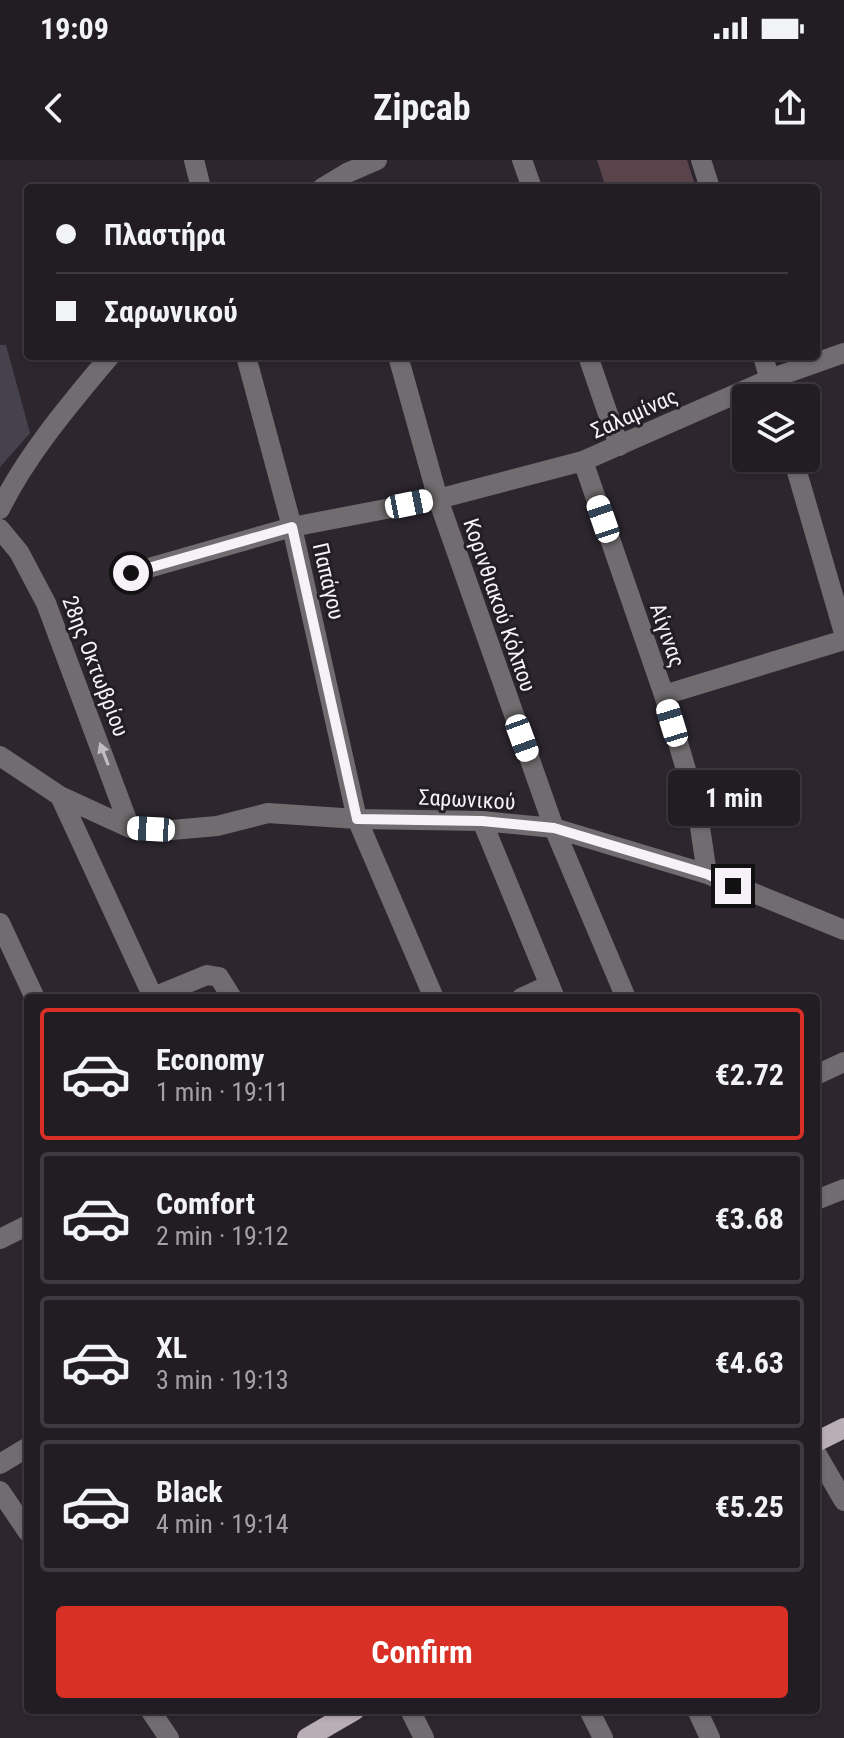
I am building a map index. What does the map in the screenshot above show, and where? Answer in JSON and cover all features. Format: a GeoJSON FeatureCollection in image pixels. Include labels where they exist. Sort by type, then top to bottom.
{"type":"FeatureCollection","features":[{"type":"Feature","properties":{"kind":"main road"},"geometry":{"type":"LineString","coordinates":[[820,1440],[844,1428]]}},
{"type":"Feature","properties":{"kind":"main road"},"geometry":{"type":"LineString","coordinates":[[307,1738],[348,1714]]}},
{"type":"Feature","properties":{"kind":"street"},"geometry":{"type":"LineString","coordinates":[[194,160],[200,184]]}},
{"type":"Feature","properties":{"kind":"street"},"geometry":{"type":"LineString","coordinates":[[329,184],[377,160]]}},
{"type":"Feature","properties":{"kind":"street"},"geometry":{"type":"LineString","coordinates":[[522,160],[531,184]]}},
{"type":"Feature","properties":{"kind":"street"},"geometry":{"type":"LineString","coordinates":[[701,160],[709,184]]}},
{"type":"Feature","properties":{"kind":"street","name":"Σαλαμίνας"},"geometry":{"type":"LineString","coordinates":[[780,384],[844,353]]}},
{"type":"Feature","properties":{"kind":"street"},"geometry":{"type":"LineString","coordinates":[[0,509],[12,485],[39,447],[107,360]]}},
{"type":"Feature","properties":{"kind":"street","name":"Παπάγου"},"geometry":{"type":"LineString","coordinates":[[247,360],[292,527],[357,819],[432,994]]}},
{"type":"Feature","properties":{"kind":"street","name":"Κορινθιακού Κόλπου"},"geometry":{"type":"LineString","coordinates":[[399,360],[438,499],[554,828],[624,994]]}},
{"type":"Feature","properties":{"kind":"street"},"geometry":{"type":"LineString","coordinates":[[589,360],[619,446]]}},
{"type":"Feature","properties":{"kind":"street"},"geometry":{"type":"LineString","coordinates":[[764,360],[771,384]]}},
{"type":"Feature","properties":{"kind":"street","name":"Σαλαμίνας"},"geometry":{"type":"LineString","coordinates":[[131,573],[292,527],[438,499],[583,461],[732,403]]}},
{"type":"Feature","properties":{"kind":"street","name":"Αίγινας"},"geometry":{"type":"LineString","coordinates":[[583,461],[664,695],[697,807],[707,874]]}},
{"type":"Feature","properties":{"kind":"street"},"geometry":{"type":"LineString","coordinates":[[797,472],[844,633]]}},
{"type":"Feature","properties":{"kind":"street","name":"28ης Οκτωβρίου"},"geometry":{"type":"LineString","coordinates":[[0,529],[19,552],[46,603],[130,828]]}},
{"type":"Feature","properties":{"kind":"street"},"geometry":{"type":"LineString","coordinates":[[664,695],[844,640]]}},
{"type":"Feature","properties":{"kind":"street"},"geometry":{"type":"LineString","coordinates":[[0,756],[60,796],[130,828]]}},
{"type":"Feature","properties":{"kind":"street"},"geometry":{"type":"LineString","coordinates":[[60,796],[150,994]]}},
{"type":"Feature","properties":{"kind":"street","name":"Σαρωνικού"},"geometry":{"type":"LineString","coordinates":[[130,828],[172,830],[217,826],[268,813],[357,819],[482,821],[554,828],[707,874],[844,930]]}},
{"type":"Feature","properties":{"kind":"street"},"geometry":{"type":"LineString","coordinates":[[482,821],[552,991]]}},
{"type":"Feature","properties":{"kind":"street"},"geometry":{"type":"LineString","coordinates":[[0,923],[8,958],[32,994]]}},
{"type":"Feature","properties":{"kind":"street"},"geometry":{"type":"LineString","coordinates":[[162,994],[207,975],[219,977],[230,994]]}},
{"type":"Feature","properties":{"kind":"street"},"geometry":{"type":"LineString","coordinates":[[820,1073],[844,1062]]}},
{"type":"Feature","properties":{"kind":"street"},"geometry":{"type":"LineString","coordinates":[[820,1198],[844,1189]]}},
{"type":"Feature","properties":{"kind":"street"},"geometry":{"type":"LineString","coordinates":[[0,1239],[24,1227]]}},
{"type":"Feature","properties":{"kind":"street"},"geometry":{"type":"LineString","coordinates":[[0,1464],[24,1449]]}},
{"type":"Feature","properties":{"kind":"street"},"geometry":{"type":"LineString","coordinates":[[820,1460],[844,1501]]}},
{"type":"Feature","properties":{"kind":"street"},"geometry":{"type":"LineString","coordinates":[[0,1491],[24,1526]]}},
{"type":"Feature","properties":{"kind":"street"},"geometry":{"type":"LineString","coordinates":[[153,1714],[169,1738]]}},
{"type":"Feature","properties":{"kind":"street"},"geometry":{"type":"LineString","coordinates":[[412,1714],[424,1738]]}},
{"type":"Feature","properties":{"kind":"street"},"geometry":{"type":"LineString","coordinates":[[591,1714],[603,1738]]}},
{"type":"Feature","properties":{"kind":"street"},"geometry":{"type":"LineString","coordinates":[[699,1714],[710,1738]]}},
{"type":"Feature","properties":{"kind":"shaded area"},"geometry":{"type":"Polygon","coordinates":[[[597,160],[687,160],[695,184],[605,184],[597,160]]]}},
{"type":"Feature","properties":{"kind":"building"},"geometry":{"type":"Polygon","coordinates":[[[0,345],[6,345],[30,433],[0,467],[0,345]]]}},
{"type":"Feature","properties":{"kind":"route"},"geometry":{"type":"LineString","coordinates":[[131,573],[292,527],[357,819],[482,821],[554,828],[707,874],[733,886]]}}]}
